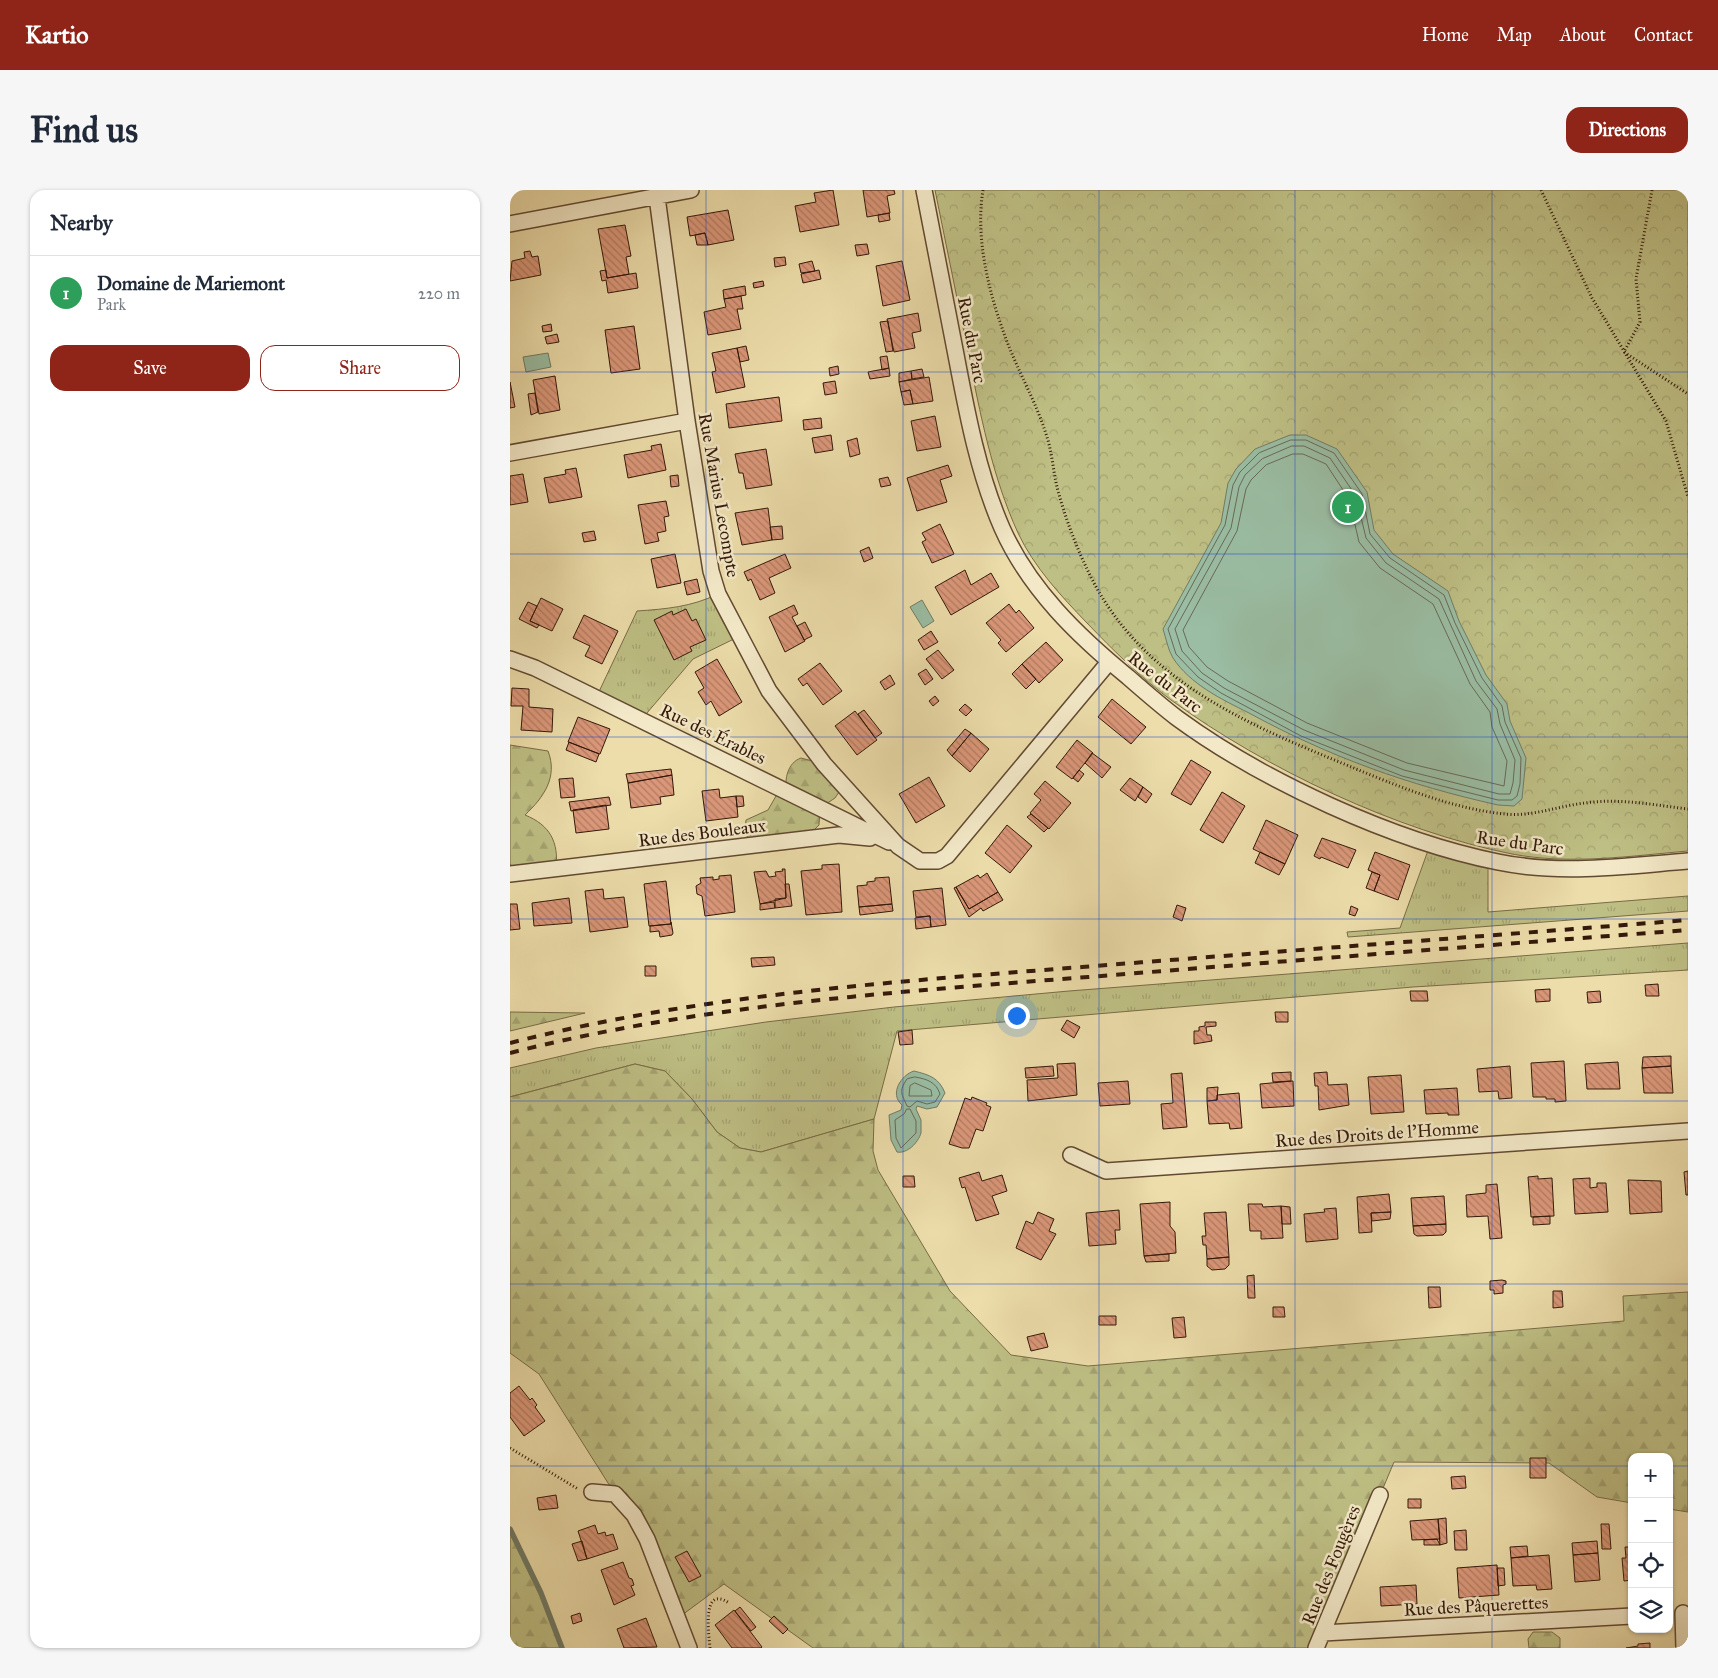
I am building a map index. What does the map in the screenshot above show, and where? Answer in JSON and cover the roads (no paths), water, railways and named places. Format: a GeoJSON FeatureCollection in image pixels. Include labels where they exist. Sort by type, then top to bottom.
{"type":"FeatureCollection","features":[{"type":"Feature","properties":{"kind":"street"},"geometry":{"type":"LineString","coordinates":[[510,224],[691,190]]}},
{"type":"Feature","properties":{"kind":"street","name":"Rue du Parc"},"geometry":{"type":"LineString","coordinates":[[924,190],[964,399],[983,476],[1002,528],[1043,594],[1061,616],[1109,662],[1176,717],[1223,748],[1275,778],[1328,803],[1430,845],[1498,862],[1550,869],[1688,861]]}},
{"type":"Feature","properties":{"kind":"street","name":"Rue Marius Lecompte"},"geometry":{"type":"LineString","coordinates":[[657,197],[687,421],[711,571],[718,594],[769,691],[848,792]]}},
{"type":"Feature","properties":{"kind":"street"},"geometry":{"type":"LineString","coordinates":[[510,453],[687,421]]}},
{"type":"Feature","properties":{"kind":"street","name":"Rue des Érables"},"geometry":{"type":"LineString","coordinates":[[510,659],[535,668],[898,846]]}},
{"type":"Feature","properties":{"kind":"street","name":"Rue des Bouleaux"},"geometry":{"type":"LineString","coordinates":[[848,792],[898,846],[920,861],[938,861],[947,856],[1109,662]]}},
{"type":"Feature","properties":{"kind":"street","name":"Rue des Bouleaux"},"geometry":{"type":"LineString","coordinates":[[510,874],[839,835],[861,836],[898,846]]}},
{"type":"Feature","properties":{"kind":"street","name":"Rue des Droits de l'Homme"},"geometry":{"type":"LineString","coordinates":[[1071,1155],[1106,1171],[1688,1131]]}},
{"type":"Feature","properties":{"kind":"street"},"geometry":{"type":"LineString","coordinates":[[592,1492],[615,1494],[634,1515],[647,1539],[689,1648]]}},
{"type":"Feature","properties":{"kind":"street","name":"Rue des Fougères"},"geometry":{"type":"LineString","coordinates":[[1316,1648],[1380,1495]]}},
{"type":"Feature","properties":{"kind":"street"},"geometry":{"type":"LineString","coordinates":[[1680,1613],[1684,1648]]}},
{"type":"Feature","properties":{"kind":"street","name":"Rue des Pâquerettes"},"geometry":{"type":"LineString","coordinates":[[1323,1633],[1628,1616]]}},
{"type":"Feature","properties":{"kind":"water"},"geometry":{"type":"Polygon","coordinates":[[[548,353],[551,367],[526,372],[523,357],[548,353]]]}},
{"type":"Feature","properties":{"kind":"water"},"geometry":{"type":"Polygon","coordinates":[[[1290,435],[1306,435],[1337,449],[1367,492],[1374,530],[1393,554],[1448,591],[1459,621],[1486,675],[1507,704],[1510,721],[1526,758],[1522,799],[1514,806],[1498,805],[1401,779],[1309,743],[1207,690],[1188,676],[1173,658],[1163,629],[1221,523],[1228,483],[1236,469],[1255,449],[1290,435]]]}},
{"type":"Feature","properties":{"kind":"water"},"geometry":{"type":"Polygon","coordinates":[[[922,600],[934,621],[923,628],[910,607],[922,600]]]}},
{"type":"Feature","properties":{"kind":"water"},"geometry":{"type":"Polygon","coordinates":[[[914,1071],[933,1078],[940,1084],[945,1093],[937,1107],[927,1109],[917,1106],[916,1109],[921,1120],[920,1137],[908,1150],[897,1152],[891,1140],[889,1115],[901,1110],[902,1105],[898,1101],[897,1096],[898,1085],[905,1076],[914,1071]]]}},
{"type":"Feature","properties":{"kind":"waterway"},"geometry":{"type":"LineString","coordinates":[[510,1529],[541,1593],[562,1648]]}},
{"type":"Feature","properties":{"kind":"railway"},"geometry":{"type":"LineString","coordinates":[[510,1043],[651,1013],[723,1002],[866,985],[1688,920]]}},
{"type":"Feature","properties":{"kind":"railway"},"geometry":{"type":"LineString","coordinates":[[510,1053],[652,1023],[725,1012],[870,995],[1688,930]]}},
{"type":"Feature","properties":{"kind":"place","name":"Domaine de Mariemont"},"geometry":{"type":"Point","coordinates":[1348,507]}}]}
